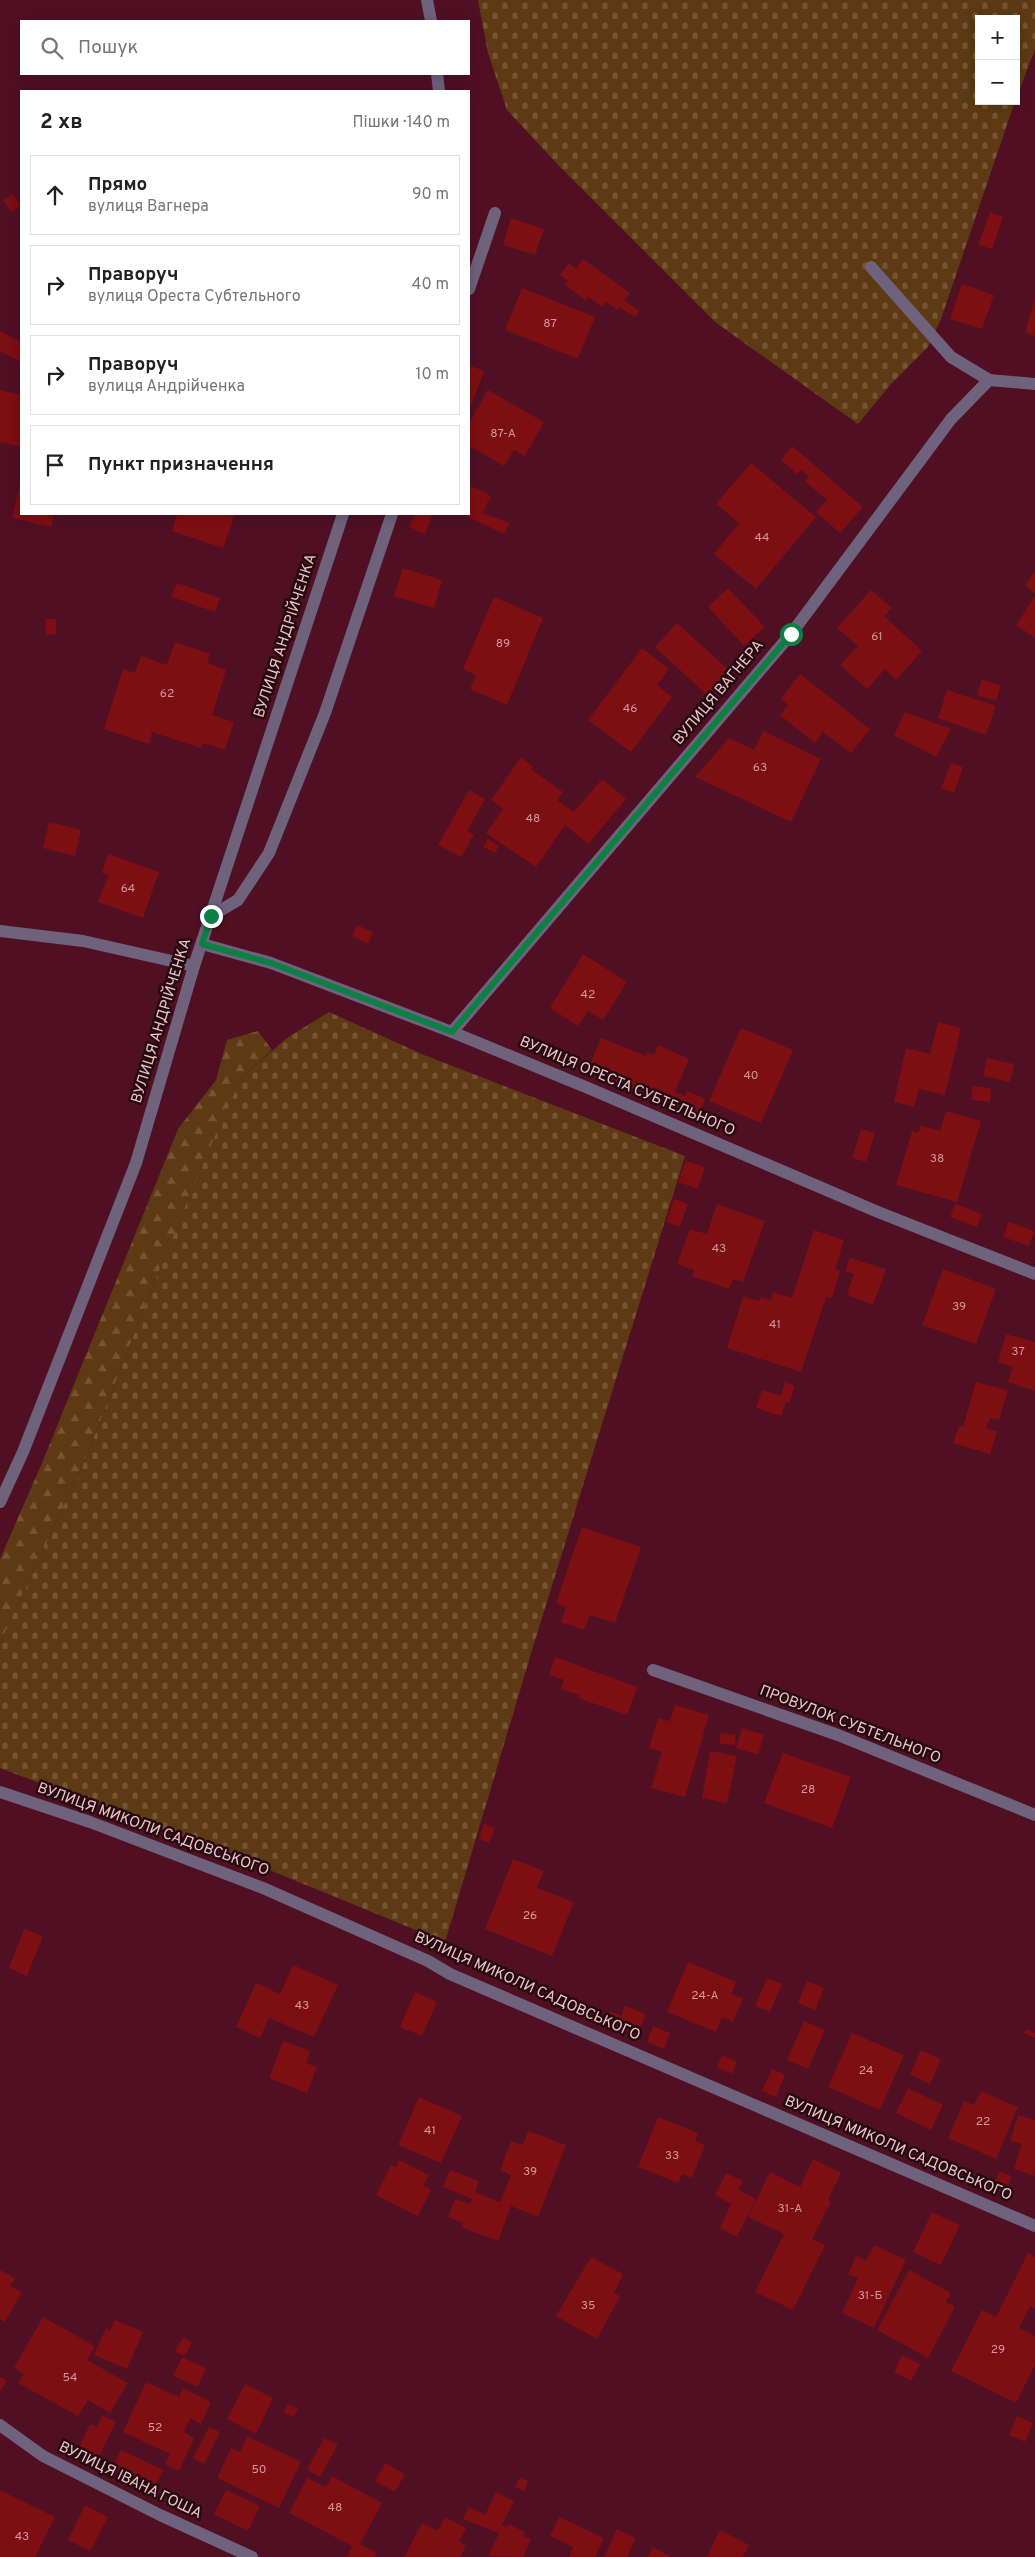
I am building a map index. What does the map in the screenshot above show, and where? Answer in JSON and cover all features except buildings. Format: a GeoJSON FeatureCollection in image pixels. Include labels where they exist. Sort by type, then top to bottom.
{"type":"FeatureCollection","features":[{"type":"Feature","properties":{"kind":"street"},"geometry":{"type":"LineString","coordinates":[[426,0],[431,20]]}},
{"type":"Feature","properties":{"kind":"street"},"geometry":{"type":"LineString","coordinates":[[437,75],[439,90]]}},
{"type":"Feature","properties":{"kind":"street"},"geometry":{"type":"LineString","coordinates":[[470,286],[495,213]]}},
{"type":"Feature","properties":{"kind":"street"},"geometry":{"type":"LineString","coordinates":[[871,267],[951,357],[989,380],[1035,384]]}},
{"type":"Feature","properties":{"kind":"street","name":"ВУЛИЦЯ ВАГНЕРА"},"geometry":{"type":"LineString","coordinates":[[452,1032],[791,634],[951,418],[989,380]]}},
{"type":"Feature","properties":{"kind":"street","name":"ВУЛИЦЯ АНДРІЙЧЕНКА"},"geometry":{"type":"LineString","coordinates":[[0,1502],[23,1452],[136,1163],[194,966],[342,515]]}},
{"type":"Feature","properties":{"kind":"street"},"geometry":{"type":"LineString","coordinates":[[211,916],[238,900],[269,852],[325,713],[392,515]]}},
{"type":"Feature","properties":{"kind":"street"},"geometry":{"type":"LineString","coordinates":[[0,931],[83,941],[194,966]]}},
{"type":"Feature","properties":{"kind":"street","name":"ВУЛИЦЯ ОРЕСТА СУБТЕЛЬНОГО"},"geometry":{"type":"LineString","coordinates":[[202,944],[271,963],[452,1032],[878,1212],[1035,1274]]}},
{"type":"Feature","properties":{"kind":"street","name":"ПРОВУЛОК СУБТЕЛЬНОГО"},"geometry":{"type":"LineString","coordinates":[[653,1670],[838,1735],[1035,1815]]}},
{"type":"Feature","properties":{"kind":"street","name":"ВУЛИЦЯ МИКОЛИ САДОВСЬКОГО"},"geometry":{"type":"LineString","coordinates":[[0,1792],[90,1822],[263,1888],[428,1961],[450,1974],[1035,2226]]}},
{"type":"Feature","properties":{"kind":"street","name":"ВУЛИЦЯ ІВАНА ГОША"},"geometry":{"type":"LineString","coordinates":[[0,2425],[43,2456],[160,2516],[252,2557]]}},
{"type":"Feature","properties":{"kind":"green space"},"geometry":{"type":"Polygon","coordinates":[[[478,0],[1035,0],[1035,49],[1020,88],[1020,15],[975,15],[975,105],[1014,105],[941,319],[928,347],[891,384],[858,424],[715,322],[561,168],[507,110],[488,53],[478,0]]]}},
{"type":"Feature","properties":{"kind":"green space"},"geometry":{"type":"Polygon","coordinates":[[[329,1012],[424,1055],[685,1156],[533,1647],[445,1942],[267,1869],[0,1768],[0,1643],[85,1460],[158,1273],[210,1147],[242,1077],[287,1038],[329,1012]]]}},
{"type":"Feature","properties":{"kind":"green space"},"geometry":{"type":"Polygon","coordinates":[[[258,1031],[272,1050],[242,1077],[158,1273],[85,1460],[0,1643],[0,1559],[42,1463],[178,1129],[216,1080],[227,1040],[258,1031]]]}},
{"type":"Feature","properties":{"kind":"route"},"geometry":{"type":"LineString","coordinates":[[211,916],[202,944],[271,963],[452,1032],[791,634]]}}]}
